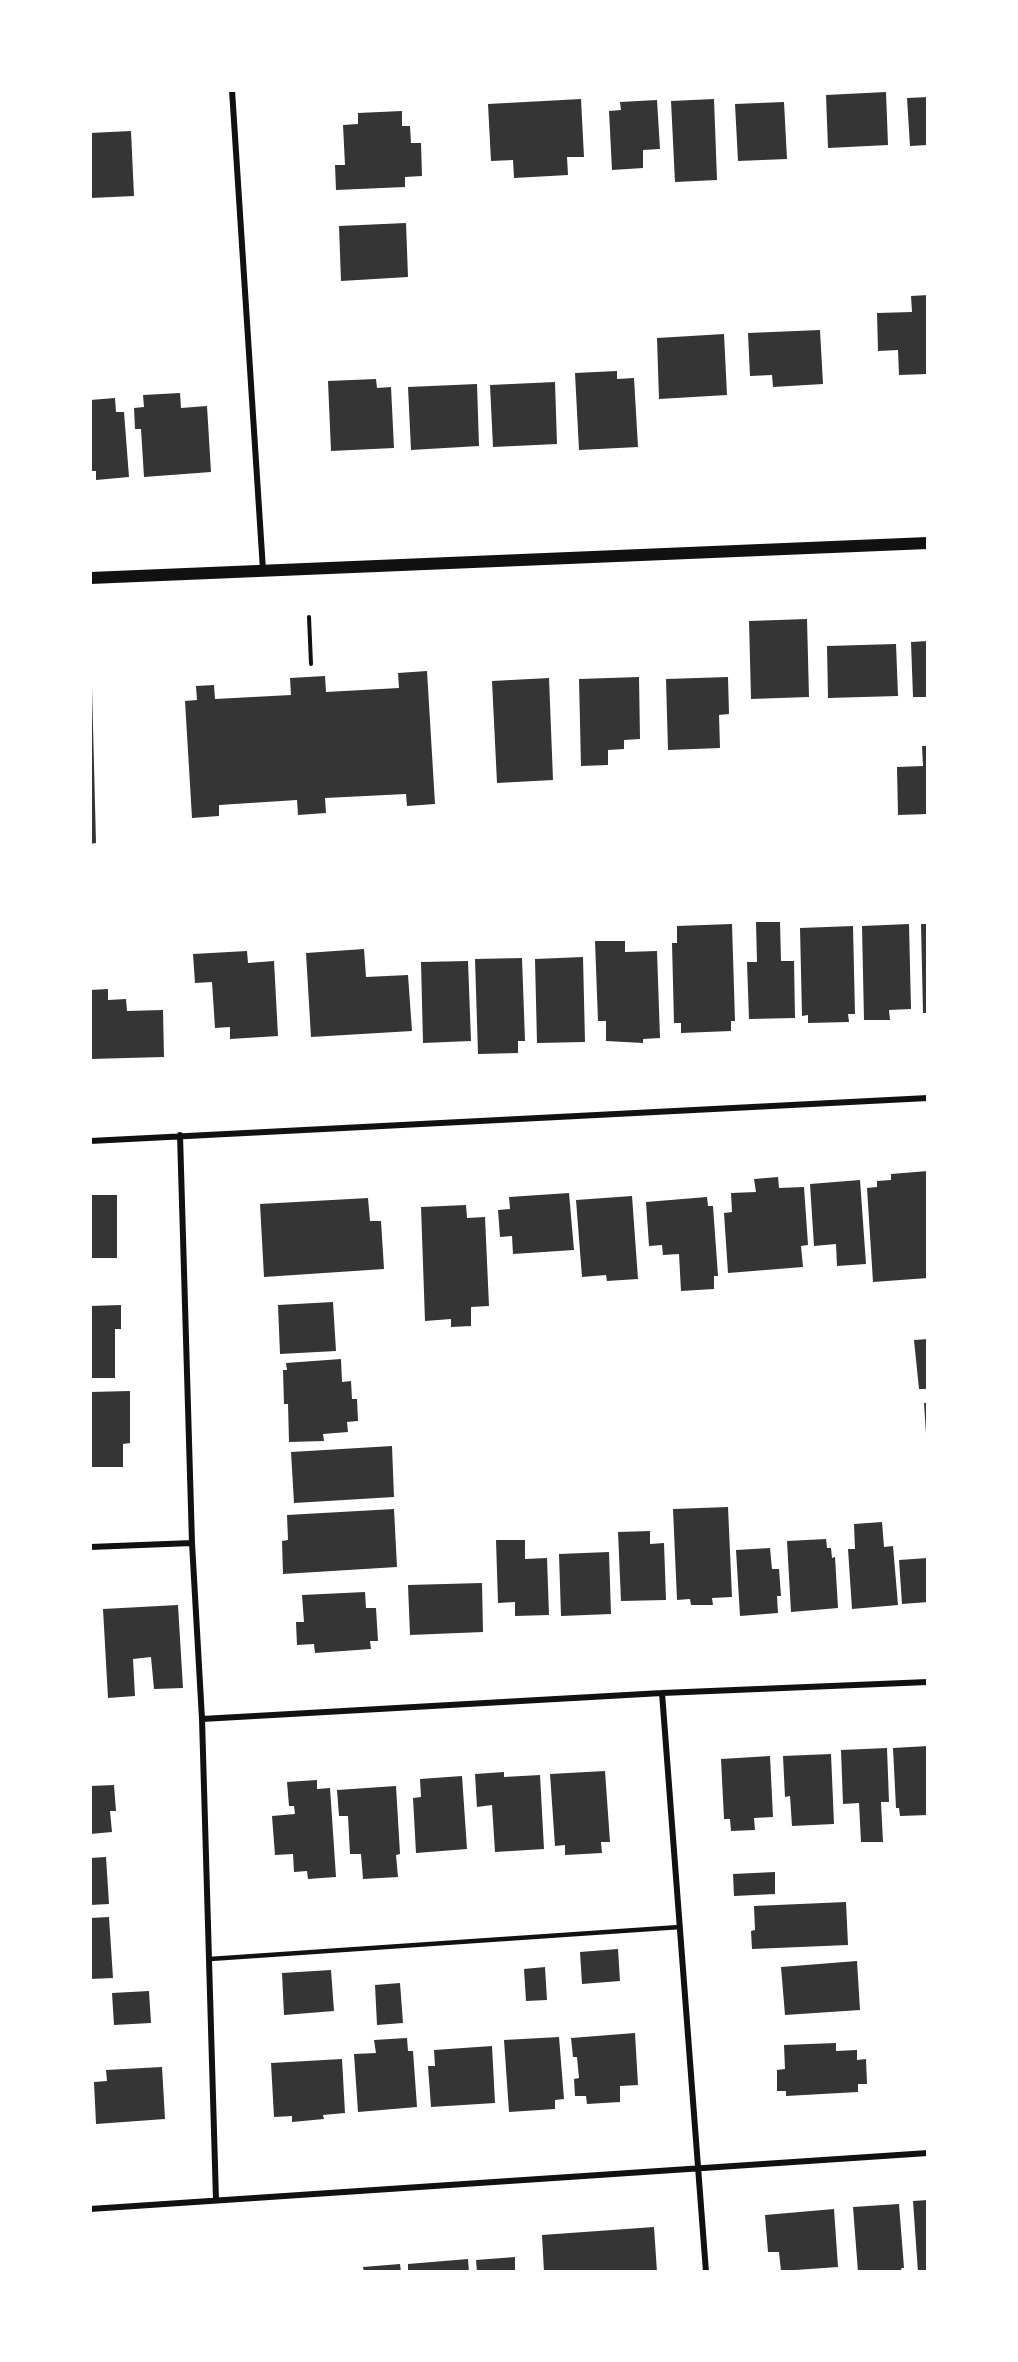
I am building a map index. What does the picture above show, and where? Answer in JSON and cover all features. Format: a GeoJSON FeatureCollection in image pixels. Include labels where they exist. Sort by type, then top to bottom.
{"type":"FeatureCollection","features":[{"type":"Feature","properties":{"kind":"main road"},"geometry":{"type":"LineString","coordinates":[[90,578],[928,543]]}},
{"type":"Feature","properties":{"kind":"street"},"geometry":{"type":"LineString","coordinates":[[232,90],[263,570]]}},
{"type":"Feature","properties":{"kind":"street"},"geometry":{"type":"LineString","coordinates":[[90,1141],[928,1098]]}},
{"type":"Feature","properties":{"kind":"street"},"geometry":{"type":"LineString","coordinates":[[180,1136],[192,1543],[202,1719],[216,2200]]}},
{"type":"Feature","properties":{"kind":"street"},"geometry":{"type":"LineString","coordinates":[[90,1547],[192,1543]]}},
{"type":"Feature","properties":{"kind":"street"},"geometry":{"type":"LineString","coordinates":[[202,1719],[662,1693],[928,1682]]}},
{"type":"Feature","properties":{"kind":"street"},"geometry":{"type":"LineString","coordinates":[[662,1693],[705,2272]]}},
{"type":"Feature","properties":{"kind":"street"},"geometry":{"type":"LineString","coordinates":[[90,2209],[928,2153]]}},
{"type":"Feature","properties":{"kind":"lane"},"geometry":{"type":"LineString","coordinates":[[210,1959],[680,1927]]}},
{"type":"Feature","properties":{"kind":"path"},"geometry":{"type":"LineString","coordinates":[[309,617],[311,664]]}},
{"type":"Feature","properties":{"kind":"building"},"geometry":{"type":"Polygon","coordinates":[[[886,92],[888,145],[828,148],[826,95],[886,92]]]}},
{"type":"Feature","properties":{"kind":"building"},"geometry":{"type":"Polygon","coordinates":[[[928,97],[928,145],[910,146],[907,98],[928,97]]]}},
{"type":"Feature","properties":{"kind":"building"},"geometry":{"type":"Polygon","coordinates":[[[581,99],[584,157],[567,157],[568,175],[514,178],[513,160],[491,161],[488,104],[581,99]]]}},
{"type":"Feature","properties":{"kind":"building"},"geometry":{"type":"Polygon","coordinates":[[[714,99],[717,180],[675,182],[671,101],[714,99]]]}},
{"type":"Feature","properties":{"kind":"building"},"geometry":{"type":"Polygon","coordinates":[[[657,100],[660,149],[643,150],[643,168],[612,170],[609,111],[621,110],[620,102],[657,100]]]}},
{"type":"Feature","properties":{"kind":"building"},"geometry":{"type":"Polygon","coordinates":[[[784,102],[787,159],[738,161],[735,104],[784,102]]]}},
{"type":"Feature","properties":{"kind":"building"},"geometry":{"type":"Polygon","coordinates":[[[402,111],[402,126],[410,126],[411,143],[421,143],[422,176],[405,177],[405,187],[336,190],[335,165],[345,165],[343,125],[358,124],[358,113],[402,111]]]}},
{"type":"Feature","properties":{"kind":"building"},"geometry":{"type":"Polygon","coordinates":[[[131,131],[134,196],[90,198],[90,133],[131,131]]]}},
{"type":"Feature","properties":{"kind":"building"},"geometry":{"type":"Polygon","coordinates":[[[406,223],[408,277],[341,281],[339,226],[406,223]]]}},
{"type":"Feature","properties":{"kind":"building"},"geometry":{"type":"Polygon","coordinates":[[[928,295],[928,374],[899,375],[898,350],[878,351],[877,313],[912,312],[911,296],[928,295]]]}},
{"type":"Feature","properties":{"kind":"building"},"geometry":{"type":"Polygon","coordinates":[[[820,330],[823,384],[773,387],[772,375],[750,376],[748,333],[820,330]]]}},
{"type":"Feature","properties":{"kind":"building"},"geometry":{"type":"Polygon","coordinates":[[[724,334],[727,395],[659,399],[657,338],[724,334]]]}},
{"type":"Feature","properties":{"kind":"building"},"geometry":{"type":"Polygon","coordinates":[[[617,371],[617,379],[634,378],[638,447],[579,450],[575,373],[617,371]]]}},
{"type":"Feature","properties":{"kind":"building"},"geometry":{"type":"Polygon","coordinates":[[[376,379],[377,388],[391,387],[394,448],[331,451],[328,381],[376,379]]]}},
{"type":"Feature","properties":{"kind":"building"},"geometry":{"type":"Polygon","coordinates":[[[555,382],[557,444],[493,447],[490,385],[555,382]]]}},
{"type":"Feature","properties":{"kind":"building"},"geometry":{"type":"Polygon","coordinates":[[[477,384],[479,446],[411,450],[408,387],[477,384]]]}},
{"type":"Feature","properties":{"kind":"building"},"geometry":{"type":"Polygon","coordinates":[[[180,393],[181,408],[207,406],[211,472],[144,477],[141,429],[135,429],[134,408],[144,407],[143,395],[180,393]]]}},
{"type":"Feature","properties":{"kind":"building"},"geometry":{"type":"Polygon","coordinates":[[[115,398],[116,412],[124,412],[129,477],[96,480],[96,471],[90,471],[90,400],[115,398]]]}},
{"type":"Feature","properties":{"kind":"building"},"geometry":{"type":"Polygon","coordinates":[[[807,619],[809,697],[751,699],[749,621],[807,619]]]}},
{"type":"Feature","properties":{"kind":"building"},"geometry":{"type":"Polygon","coordinates":[[[928,641],[928,697],[913,697],[911,642],[928,641]]]}},
{"type":"Feature","properties":{"kind":"building"},"geometry":{"type":"Polygon","coordinates":[[[896,644],[898,696],[828,698],[827,646],[896,644]]]}},
{"type":"Feature","properties":{"kind":"building"},"geometry":{"type":"Polygon","coordinates":[[[427,671],[435,804],[407,806],[406,794],[325,798],[326,813],[298,815],[297,800],[219,805],[219,816],[192,818],[185,701],[197,700],[196,686],[214,685],[215,699],[291,695],[290,678],[325,676],[326,692],[399,688],[398,673],[427,671]]]}},
{"type":"Feature","properties":{"kind":"building"},"geometry":{"type":"Polygon","coordinates":[[[639,677],[640,739],[624,740],[624,749],[608,750],[608,765],[581,766],[579,679],[639,677]]]}},
{"type":"Feature","properties":{"kind":"building"},"geometry":{"type":"Polygon","coordinates":[[[728,677],[729,714],[719,715],[720,748],[668,750],[666,679],[728,677]]]}},
{"type":"Feature","properties":{"kind":"building"},"geometry":{"type":"Polygon","coordinates":[[[549,678],[553,780],[497,783],[492,681],[549,678]]]}},
{"type":"Feature","properties":{"kind":"building"},"geometry":{"type":"Polygon","coordinates":[[[90,688],[92,688],[96,843],[90,844],[90,688]]]}},
{"type":"Feature","properties":{"kind":"building"},"geometry":{"type":"Polygon","coordinates":[[[922,746],[928,746],[928,814],[898,815],[897,767],[923,766],[922,746]]]}},
{"type":"Feature","properties":{"kind":"building"},"geometry":{"type":"Polygon","coordinates":[[[756,922],[780,922],[781,961],[794,961],[795,1018],[749,1019],[747,962],[757,962],[756,922]]]}},
{"type":"Feature","properties":{"kind":"building"},"geometry":{"type":"Polygon","coordinates":[[[732,924],[735,1021],[731,1021],[731,1031],[681,1033],[681,1023],[674,1023],[672,943],[677,943],[677,926],[732,924]]]}},
{"type":"Feature","properties":{"kind":"building"},"geometry":{"type":"Polygon","coordinates":[[[909,924],[911,1009],[889,1010],[890,1020],[864,1020],[862,926],[909,924]]]}},
{"type":"Feature","properties":{"kind":"building"},"geometry":{"type":"Polygon","coordinates":[[[921,924],[928,924],[928,1013],[923,1013],[921,924]]]}},
{"type":"Feature","properties":{"kind":"building"},"geometry":{"type":"Polygon","coordinates":[[[853,926],[855,1014],[848,1014],[849,1022],[808,1023],[808,1015],[802,1016],[800,928],[853,926]]]}},
{"type":"Feature","properties":{"kind":"building"},"geometry":{"type":"Polygon","coordinates":[[[595,941],[625,941],[625,952],[657,951],[660,1038],[643,1039],[643,1043],[606,1041],[606,1021],[598,1021],[595,941]]]}},
{"type":"Feature","properties":{"kind":"building"},"geometry":{"type":"Polygon","coordinates":[[[364,949],[366,977],[408,975],[412,1031],[311,1037],[306,953],[364,949]]]}},
{"type":"Feature","properties":{"kind":"building"},"geometry":{"type":"Polygon","coordinates":[[[247,951],[248,963],[274,961],[278,1036],[230,1039],[230,1027],[215,1028],[212,982],[195,983],[193,954],[247,951]]]}},
{"type":"Feature","properties":{"kind":"building"},"geometry":{"type":"Polygon","coordinates":[[[583,957],[585,1042],[537,1043],[535,959],[583,957]]]}},
{"type":"Feature","properties":{"kind":"building"},"geometry":{"type":"Polygon","coordinates":[[[522,958],[525,1041],[518,1041],[518,1053],[478,1054],[475,959],[522,958]]]}},
{"type":"Feature","properties":{"kind":"building"},"geometry":{"type":"Polygon","coordinates":[[[468,961],[471,1041],[423,1043],[421,962],[468,961]]]}},
{"type":"Feature","properties":{"kind":"building"},"geometry":{"type":"Polygon","coordinates":[[[108,989],[108,1000],[126,999],[127,1011],[163,1010],[164,1057],[90,1059],[90,990],[108,989]]]}},
{"type":"Feature","properties":{"kind":"building"},"geometry":{"type":"Polygon","coordinates":[[[928,1171],[928,1278],[873,1282],[867,1188],[877,1187],[877,1181],[891,1180],[891,1174],[928,1171]]]}},
{"type":"Feature","properties":{"kind":"building"},"geometry":{"type":"Polygon","coordinates":[[[778,1177],[779,1188],[804,1187],[808,1245],[801,1246],[803,1267],[728,1273],[724,1213],[732,1212],[731,1193],[756,1192],[754,1179],[778,1177]]]}},
{"type":"Feature","properties":{"kind":"building"},"geometry":{"type":"Polygon","coordinates":[[[860,1180],[866,1264],[837,1266],[836,1244],[814,1246],[810,1184],[860,1180]]]}},
{"type":"Feature","properties":{"kind":"building"},"geometry":{"type":"Polygon","coordinates":[[[569,1193],[574,1250],[513,1254],[512,1236],[500,1237],[498,1210],[510,1209],[509,1197],[569,1193]]]}},
{"type":"Feature","properties":{"kind":"building"},"geometry":{"type":"Polygon","coordinates":[[[90,1195],[117,1195],[117,1258],[90,1258],[90,1195]]]}},
{"type":"Feature","properties":{"kind":"building"},"geometry":{"type":"Polygon","coordinates":[[[632,1196],[638,1279],[607,1281],[606,1275],[582,1277],[576,1200],[632,1196]]]}},
{"type":"Feature","properties":{"kind":"building"},"geometry":{"type":"Polygon","coordinates":[[[707,1197],[708,1206],[713,1206],[718,1276],[714,1276],[714,1289],[681,1291],[679,1254],[663,1255],[662,1245],[649,1246],[646,1202],[707,1197]]]}},
{"type":"Feature","properties":{"kind":"building"},"geometry":{"type":"Polygon","coordinates":[[[368,1198],[370,1221],[381,1221],[384,1269],[264,1277],[260,1204],[368,1198]]]}},
{"type":"Feature","properties":{"kind":"building"},"geometry":{"type":"Polygon","coordinates":[[[466,1205],[467,1218],[485,1217],[489,1306],[471,1307],[471,1326],[451,1327],[451,1319],[425,1321],[421,1207],[466,1205]]]}},
{"type":"Feature","properties":{"kind":"building"},"geometry":{"type":"Polygon","coordinates":[[[333,1302],[336,1351],[280,1354],[278,1305],[333,1302]]]}},
{"type":"Feature","properties":{"kind":"building"},"geometry":{"type":"Polygon","coordinates":[[[121,1305],[121,1329],[115,1329],[115,1378],[90,1378],[90,1306],[121,1305]]]}},
{"type":"Feature","properties":{"kind":"building"},"geometry":{"type":"Polygon","coordinates":[[[928,1339],[928,1389],[919,1389],[914,1340],[928,1339]]]}},
{"type":"Feature","properties":{"kind":"building"},"geometry":{"type":"Polygon","coordinates":[[[341,1359],[342,1382],[351,1381],[352,1399],[357,1399],[358,1421],[347,1422],[348,1432],[323,1434],[324,1441],[289,1442],[288,1404],[284,1404],[283,1370],[287,1370],[286,1363],[341,1359]]]}},
{"type":"Feature","properties":{"kind":"building"},"geometry":{"type":"Polygon","coordinates":[[[130,1391],[130,1443],[123,1444],[123,1467],[90,1467],[90,1392],[130,1391]]]}},
{"type":"Feature","properties":{"kind":"building"},"geometry":{"type":"Polygon","coordinates":[[[924,1403],[928,1403],[928,1434],[926,1434],[924,1403]]]}},
{"type":"Feature","properties":{"kind":"building"},"geometry":{"type":"Polygon","coordinates":[[[392,1446],[394,1497],[294,1503],[291,1452],[392,1446]]]}},
{"type":"Feature","properties":{"kind":"building"},"geometry":{"type":"Polygon","coordinates":[[[728,1507],[732,1597],[712,1598],[713,1605],[691,1605],[690,1599],[677,1600],[673,1509],[728,1507]]]}},
{"type":"Feature","properties":{"kind":"building"},"geometry":{"type":"Polygon","coordinates":[[[394,1509],[397,1567],[283,1574],[282,1541],[288,1540],[287,1515],[394,1509]]]}},
{"type":"Feature","properties":{"kind":"building"},"geometry":{"type":"Polygon","coordinates":[[[882,1522],[884,1547],[893,1546],[898,1605],[852,1609],[848,1549],[855,1549],[854,1524],[882,1522]]]}},
{"type":"Feature","properties":{"kind":"building"},"geometry":{"type":"Polygon","coordinates":[[[650,1531],[650,1544],[664,1543],[666,1600],[621,1601],[618,1532],[650,1531]]]}},
{"type":"Feature","properties":{"kind":"building"},"geometry":{"type":"Polygon","coordinates":[[[826,1539],[827,1548],[831,1548],[832,1558],[835,1557],[838,1608],[791,1612],[787,1541],[826,1539]]]}},
{"type":"Feature","properties":{"kind":"building"},"geometry":{"type":"Polygon","coordinates":[[[496,1540],[525,1540],[525,1559],[547,1558],[549,1615],[515,1616],[515,1602],[498,1603],[496,1540]]]}},
{"type":"Feature","properties":{"kind":"building"},"geometry":{"type":"Polygon","coordinates":[[[770,1548],[772,1569],[779,1569],[781,1596],[777,1596],[778,1613],[740,1616],[736,1550],[770,1548]]]}},
{"type":"Feature","properties":{"kind":"building"},"geometry":{"type":"Polygon","coordinates":[[[609,1552],[611,1614],[561,1616],[559,1554],[609,1552]]]}},
{"type":"Feature","properties":{"kind":"building"},"geometry":{"type":"Polygon","coordinates":[[[928,1558],[928,1602],[902,1604],[899,1560],[928,1558]]]}},
{"type":"Feature","properties":{"kind":"building"},"geometry":{"type":"Polygon","coordinates":[[[482,1583],[483,1632],[410,1635],[408,1585],[482,1583]]]}},
{"type":"Feature","properties":{"kind":"building"},"geometry":{"type":"Polygon","coordinates":[[[365,1592],[366,1608],[376,1608],[378,1641],[370,1641],[371,1649],[315,1653],[314,1644],[297,1645],[296,1622],[304,1622],[302,1595],[365,1592]]]}},
{"type":"Feature","properties":{"kind":"building"},"geometry":{"type":"Polygon","coordinates":[[[178,1605],[183,1688],[154,1689],[151,1657],[133,1659],[135,1696],[108,1698],[103,1609],[178,1605]]]}},
{"type":"Feature","properties":{"kind":"building"},"geometry":{"type":"Polygon","coordinates":[[[928,1746],[928,1815],[900,1816],[899,1808],[896,1808],[893,1748],[928,1746]]]}},
{"type":"Feature","properties":{"kind":"building"},"geometry":{"type":"Polygon","coordinates":[[[887,1748],[889,1802],[881,1802],[883,1842],[861,1842],[859,1803],[843,1804],[841,1750],[887,1748]]]}},
{"type":"Feature","properties":{"kind":"building"},"geometry":{"type":"Polygon","coordinates":[[[831,1754],[834,1824],[792,1826],[790,1796],[785,1797],[783,1756],[831,1754]]]}},
{"type":"Feature","properties":{"kind":"building"},"geometry":{"type":"Polygon","coordinates":[[[770,1756],[773,1817],[754,1818],[755,1830],[731,1831],[730,1819],[724,1819],[721,1759],[770,1756]]]}},
{"type":"Feature","properties":{"kind":"building"},"geometry":{"type":"Polygon","coordinates":[[[605,1771],[610,1842],[601,1842],[602,1853],[565,1855],[565,1845],[555,1846],[550,1774],[605,1771]]]}},
{"type":"Feature","properties":{"kind":"building"},"geometry":{"type":"Polygon","coordinates":[[[504,1772],[504,1777],[540,1775],[544,1849],[495,1852],[492,1805],[477,1807],[475,1774],[504,1772]]]}},
{"type":"Feature","properties":{"kind":"building"},"geometry":{"type":"Polygon","coordinates":[[[462,1776],[467,1849],[416,1853],[413,1798],[421,1797],[420,1779],[462,1776]]]}},
{"type":"Feature","properties":{"kind":"building"},"geometry":{"type":"Polygon","coordinates":[[[317,1780],[317,1789],[330,1788],[336,1877],[308,1879],[307,1871],[294,1872],[293,1854],[275,1855],[272,1816],[295,1814],[294,1806],[289,1806],[287,1782],[317,1780]]]}},
{"type":"Feature","properties":{"kind":"building"},"geometry":{"type":"Polygon","coordinates":[[[114,1785],[116,1811],[110,1811],[112,1832],[90,1834],[90,1786],[114,1785]]]}},
{"type":"Feature","properties":{"kind":"building"},"geometry":{"type":"Polygon","coordinates":[[[396,1786],[400,1854],[396,1855],[398,1877],[363,1879],[361,1854],[350,1854],[348,1816],[339,1816],[337,1790],[396,1786]]]}},
{"type":"Feature","properties":{"kind":"building"},"geometry":{"type":"Polygon","coordinates":[[[106,1857],[109,1904],[90,1905],[90,1858],[106,1857]]]}},
{"type":"Feature","properties":{"kind":"building"},"geometry":{"type":"Polygon","coordinates":[[[775,1872],[775,1894],[734,1896],[733,1874],[775,1872]]]}},
{"type":"Feature","properties":{"kind":"building"},"geometry":{"type":"Polygon","coordinates":[[[846,1902],[848,1945],[752,1949],[751,1931],[755,1930],[754,1906],[846,1902]]]}},
{"type":"Feature","properties":{"kind":"building"},"geometry":{"type":"Polygon","coordinates":[[[109,1917],[113,1978],[90,1979],[90,1918],[109,1917]]]}},
{"type":"Feature","properties":{"kind":"building"},"geometry":{"type":"Polygon","coordinates":[[[618,1949],[620,1981],[582,1984],[580,1952],[618,1949]]]}},
{"type":"Feature","properties":{"kind":"building"},"geometry":{"type":"Polygon","coordinates":[[[857,1961],[860,2010],[785,2015],[781,1967],[857,1961]]]}},
{"type":"Feature","properties":{"kind":"building"},"geometry":{"type":"Polygon","coordinates":[[[545,1967],[547,2000],[526,2001],[524,1969],[545,1967]]]}},
{"type":"Feature","properties":{"kind":"building"},"geometry":{"type":"Polygon","coordinates":[[[331,1970],[334,2011],[284,2015],[282,1973],[331,1970]]]}},
{"type":"Feature","properties":{"kind":"building"},"geometry":{"type":"Polygon","coordinates":[[[400,1983],[403,2023],[377,2025],[375,1985],[400,1983]]]}},
{"type":"Feature","properties":{"kind":"building"},"geometry":{"type":"Polygon","coordinates":[[[149,1991],[151,2023],[114,2025],[112,1993],[149,1991]]]}},
{"type":"Feature","properties":{"kind":"building"},"geometry":{"type":"Polygon","coordinates":[[[635,2033],[638,2085],[620,2086],[620,2102],[587,2104],[586,2096],[575,2096],[574,2079],[579,2078],[577,2057],[573,2057],[571,2038],[635,2033]]]}},
{"type":"Feature","properties":{"kind":"building"},"geometry":{"type":"Polygon","coordinates":[[[559,2037],[564,2099],[555,2100],[555,2109],[509,2112],[504,2040],[559,2037]]]}},
{"type":"Feature","properties":{"kind":"building"},"geometry":{"type":"Polygon","coordinates":[[[407,2038],[408,2051],[413,2051],[417,2107],[358,2112],[354,2054],[376,2053],[374,2040],[407,2038]]]}},
{"type":"Feature","properties":{"kind":"building"},"geometry":{"type":"Polygon","coordinates":[[[836,2043],[836,2051],[857,2050],[857,2060],[866,2059],[867,2084],[858,2084],[858,2092],[786,2096],[786,2091],[777,2091],[777,2070],[785,2069],[784,2045],[836,2043]]]}},
{"type":"Feature","properties":{"kind":"building"},"geometry":{"type":"Polygon","coordinates":[[[492,2046],[495,2103],[431,2107],[428,2066],[435,2066],[434,2050],[492,2046]]]}},
{"type":"Feature","properties":{"kind":"building"},"geometry":{"type":"Polygon","coordinates":[[[342,2059],[345,2113],[323,2115],[324,2119],[292,2122],[292,2116],[274,2117],[271,2063],[342,2059]]]}},
{"type":"Feature","properties":{"kind":"building"},"geometry":{"type":"Polygon","coordinates":[[[162,2067],[165,2119],[96,2124],[94,2082],[107,2081],[106,2070],[162,2067]]]}},
{"type":"Feature","properties":{"kind":"building"},"geometry":{"type":"Polygon","coordinates":[[[928,2200],[928,2272],[918,2272],[913,2201],[928,2200]]]}},
{"type":"Feature","properties":{"kind":"building"},"geometry":{"type":"Polygon","coordinates":[[[899,2204],[904,2268],[901,2268],[902,2272],[858,2272],[853,2207],[899,2204]]]}},
{"type":"Feature","properties":{"kind":"building"},"geometry":{"type":"Polygon","coordinates":[[[834,2209],[838,2267],[781,2271],[779,2252],[768,2252],[765,2215],[834,2209]]]}},
{"type":"Feature","properties":{"kind":"building"},"geometry":{"type":"Polygon","coordinates":[[[654,2227],[657,2272],[544,2272],[542,2235],[654,2227]]]}},
{"type":"Feature","properties":{"kind":"building"},"geometry":{"type":"Polygon","coordinates":[[[515,2257],[515,2272],[477,2272],[476,2260],[515,2257]]]}},
{"type":"Feature","properties":{"kind":"building"},"geometry":{"type":"Polygon","coordinates":[[[468,2259],[469,2272],[408,2272],[408,2264],[468,2259]]]}},
{"type":"Feature","properties":{"kind":"building"},"geometry":{"type":"Polygon","coordinates":[[[400,2264],[401,2272],[364,2272],[363,2267],[400,2264]]]}}]}
